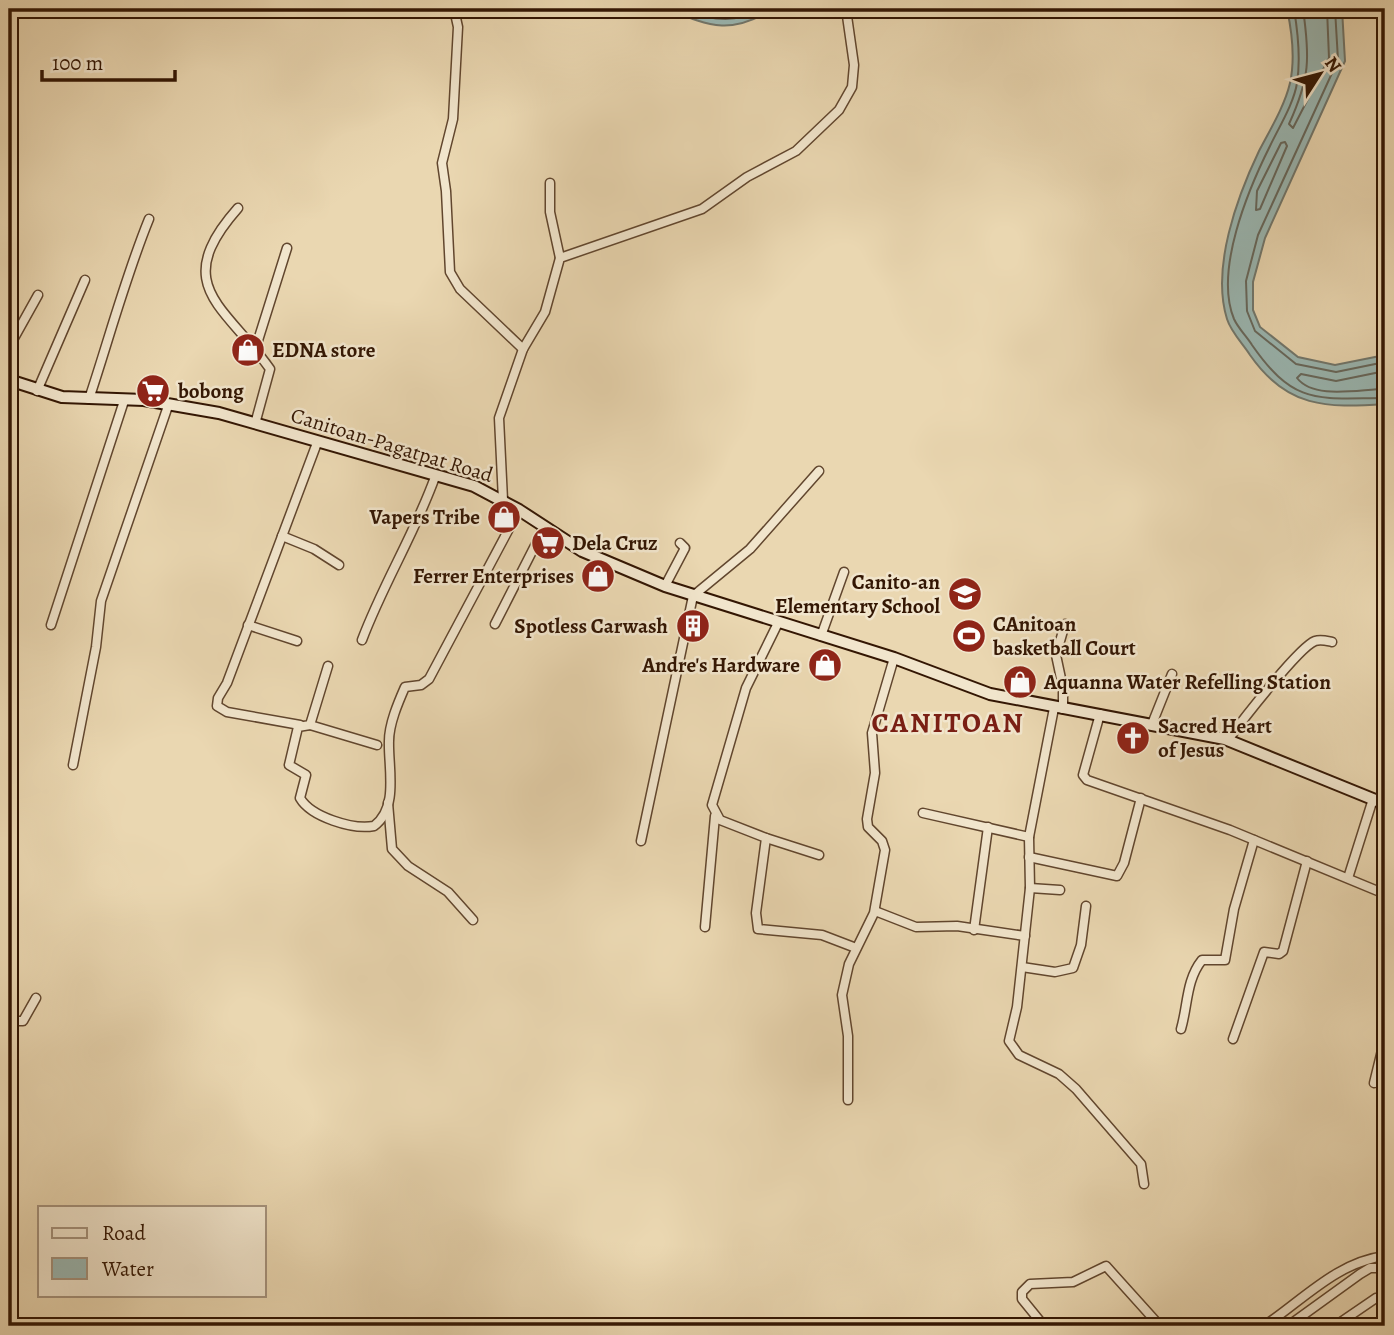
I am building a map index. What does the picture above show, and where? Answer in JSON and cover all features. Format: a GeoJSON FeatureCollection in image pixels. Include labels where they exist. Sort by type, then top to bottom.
{"type":"FeatureCollection","features":[{"type":"Feature","properties":{"kind":"street"},"geometry":{"type":"LineString","coordinates":[[454,9],[458,27],[453,119],[442,163],[450,272],[460,289],[523,349]]}},
{"type":"Feature","properties":{"kind":"street"},"geometry":{"type":"LineString","coordinates":[[560,258],[702,209],[747,177],[796,151],[839,110],[852,87],[854,65],[846,9]]}},
{"type":"Feature","properties":{"kind":"street"},"geometry":{"type":"LineString","coordinates":[[503,500],[499,418],[523,349],[542,319],[560,258],[551,212],[550,183]]}},
{"type":"Feature","properties":{"kind":"street"},"geometry":{"type":"LineString","coordinates":[[238,208],[218,230],[205,263],[205,279],[212,300],[270,369],[255,424]]}},
{"type":"Feature","properties":{"kind":"street"},"geometry":{"type":"LineString","coordinates":[[89,399],[113,328],[128,271],[149,219]]}},
{"type":"Feature","properties":{"kind":"street"},"geometry":{"type":"LineString","coordinates":[[255,350],[287,248]]}},
{"type":"Feature","properties":{"kind":"street"},"geometry":{"type":"LineString","coordinates":[[37,391],[85,280]]}},
{"type":"Feature","properties":{"kind":"street"},"geometry":{"type":"LineString","coordinates":[[9,347],[38,295]]}},
{"type":"Feature","properties":{"kind":"street","name":"Canitoan-Pagatpat Road"},"geometry":{"type":"LineString","coordinates":[[9,380],[37,391],[89,399],[144,400],[219,413],[474,486],[503,500],[609,565],[693,596],[894,658],[990,694],[1227,740],[1385,804]]}},
{"type":"Feature","properties":{"kind":"street"},"geometry":{"type":"LineString","coordinates":[[51,625],[79,531],[100,480],[124,401]]}},
{"type":"Feature","properties":{"kind":"street"},"geometry":{"type":"LineString","coordinates":[[73,765],[96,647],[100,601],[168,406]]}},
{"type":"Feature","properties":{"kind":"street"},"geometry":{"type":"LineString","coordinates":[[317,443],[217,706],[227,712],[310,725],[377,745]]}},
{"type":"Feature","properties":{"kind":"street"},"geometry":{"type":"LineString","coordinates":[[641,841],[693,596],[750,549],[819,471]]}},
{"type":"Feature","properties":{"kind":"street"},"geometry":{"type":"LineString","coordinates":[[362,640],[374,608],[422,512],[435,477]]}},
{"type":"Feature","properties":{"kind":"street"},"geometry":{"type":"LineString","coordinates":[[300,725],[289,763],[307,776],[300,798],[305,804],[347,825],[367,828],[380,822],[392,779],[388,739],[405,687],[421,685],[429,679],[519,510]]}},
{"type":"Feature","properties":{"kind":"street"},"geometry":{"type":"LineString","coordinates":[[495,624],[544,527]]}},
{"type":"Feature","properties":{"kind":"street"},"geometry":{"type":"LineString","coordinates":[[282,536],[314,549],[339,565]]}},
{"type":"Feature","properties":{"kind":"street"},"geometry":{"type":"LineString","coordinates":[[666,586],[685,548],[680,543]]}},
{"type":"Feature","properties":{"kind":"street"},"geometry":{"type":"LineString","coordinates":[[821,636],[844,572]]}},
{"type":"Feature","properties":{"kind":"street"},"geometry":{"type":"LineString","coordinates":[[705,927],[715,816],[714,796],[746,688],[779,623]]}},
{"type":"Feature","properties":{"kind":"street"},"geometry":{"type":"LineString","coordinates":[[1065,624],[1056,655],[1063,688],[1030,837],[1030,888],[1010,1045],[1019,1055],[1059,1074],[1076,1088],[1141,1164],[1144,1184]]}},
{"type":"Feature","properties":{"kind":"street"},"geometry":{"type":"LineString","coordinates":[[248,625],[297,641]]}},
{"type":"Feature","properties":{"kind":"street"},"geometry":{"type":"LineString","coordinates":[[1227,740],[1262,696],[1311,643],[1323,640],[1332,642]]}},
{"type":"Feature","properties":{"kind":"street"},"geometry":{"type":"LineString","coordinates":[[848,1100],[848,1037],[842,995],[856,948],[875,911],[885,850],[867,823],[875,773],[872,733],[894,658]]}},
{"type":"Feature","properties":{"kind":"street"},"geometry":{"type":"LineString","coordinates":[[310,725],[328,666]]}},
{"type":"Feature","properties":{"kind":"street"},"geometry":{"type":"LineString","coordinates":[[1152,724],[1172,674]]}},
{"type":"Feature","properties":{"kind":"street"},"geometry":{"type":"LineString","coordinates":[[1100,714],[1083,775],[1103,787],[1254,840],[1385,894]]}},
{"type":"Feature","properties":{"kind":"street"},"geometry":{"type":"LineString","coordinates":[[1029,857],[1117,876],[1124,863],[1140,798]]}},
{"type":"Feature","properties":{"kind":"street"},"geometry":{"type":"LineString","coordinates":[[1348,878],[1373,799]]}},
{"type":"Feature","properties":{"kind":"street"},"geometry":{"type":"LineString","coordinates":[[387,800],[392,849],[408,866],[448,891],[473,920]]}},
{"type":"Feature","properties":{"kind":"street"},"geometry":{"type":"LineString","coordinates":[[923,813],[1030,837]]}},
{"type":"Feature","properties":{"kind":"street"},"geometry":{"type":"LineString","coordinates":[[715,816],[720,821],[819,855]]}},
{"type":"Feature","properties":{"kind":"street"},"geometry":{"type":"LineString","coordinates":[[974,930],[988,827]]}},
{"type":"Feature","properties":{"kind":"street"},"geometry":{"type":"LineString","coordinates":[[766,838],[756,913],[758,929],[822,935],[856,948]]}},
{"type":"Feature","properties":{"kind":"street"},"geometry":{"type":"LineString","coordinates":[[1181,1029],[1191,978],[1196,968],[1202,960],[1225,960],[1234,909],[1254,840]]}},
{"type":"Feature","properties":{"kind":"street"},"geometry":{"type":"LineString","coordinates":[[1233,1039],[1264,952],[1279,954],[1283,951],[1307,861]]}},
{"type":"Feature","properties":{"kind":"street"},"geometry":{"type":"LineString","coordinates":[[1030,888],[1060,890]]}},
{"type":"Feature","properties":{"kind":"street"},"geometry":{"type":"LineString","coordinates":[[1022,967],[1055,972],[1073,968],[1081,945],[1086,906]]}},
{"type":"Feature","properties":{"kind":"street"},"geometry":{"type":"LineString","coordinates":[[875,911],[916,927],[957,926],[1025,936]]}},
{"type":"Feature","properties":{"kind":"street"},"geometry":{"type":"LineString","coordinates":[[9,1021],[23,1021],[36,998]]}},
{"type":"Feature","properties":{"kind":"street"},"geometry":{"type":"LineString","coordinates":[[1374,1083],[1385,1038]]}},
{"type":"Feature","properties":{"kind":"street"},"geometry":{"type":"LineString","coordinates":[[1264,1326],[1342,1269],[1360,1260],[1385,1256]]}},
{"type":"Feature","properties":{"kind":"street"},"geometry":{"type":"LineString","coordinates":[[1044,1326],[1022,1299],[1022,1292],[1030,1284],[1073,1282],[1106,1266],[1160,1326]]}},
{"type":"Feature","properties":{"kind":"street"},"geometry":{"type":"LineString","coordinates":[[1288,1326],[1370,1268],[1385,1268]]}},
{"type":"Feature","properties":{"kind":"street"},"geometry":{"type":"LineString","coordinates":[[1335,1326],[1376,1298],[1385,1297]]}},
{"type":"Feature","properties":{"kind":"water"},"geometry":{"type":"Polygon","coordinates":[[[669,9],[773,9],[746,22],[722,25],[697,21],[669,9]]]}},
{"type":"Feature","properties":{"kind":"water"},"geometry":{"type":"Polygon","coordinates":[[[1287,9],[1342,9],[1345,61],[1265,238],[1253,282],[1253,310],[1260,327],[1298,357],[1335,365],[1385,355],[1385,404],[1326,404],[1293,395],[1278,386],[1264,372],[1234,333],[1227,319],[1222,278],[1229,233],[1242,189],[1281,109],[1290,83],[1292,46],[1287,9]]]}},
{"type":"Feature","properties":{"kind":"place","name":"EDNA store"},"geometry":{"type":"Point","coordinates":[248,350]}},
{"type":"Feature","properties":{"kind":"place","name":"bobong"},"geometry":{"type":"Point","coordinates":[153,391]}},
{"type":"Feature","properties":{"kind":"place","name":"Vapers Tribe"},"geometry":{"type":"Point","coordinates":[504,517]}},
{"type":"Feature","properties":{"kind":"place","name":"Dela Cruz"},"geometry":{"type":"Point","coordinates":[548,543]}},
{"type":"Feature","properties":{"kind":"place","name":"Ferrer Enterprises"},"geometry":{"type":"Point","coordinates":[598,576]}},
{"type":"Feature","properties":{"kind":"place","name":"Canito-an Elementary School"},"geometry":{"type":"Point","coordinates":[965,594]}},
{"type":"Feature","properties":{"kind":"place","name":"Spotless Carwash"},"geometry":{"type":"Point","coordinates":[693,626]}},
{"type":"Feature","properties":{"kind":"place","name":"CAnitoan basketball Court"},"geometry":{"type":"Point","coordinates":[969,636]}},
{"type":"Feature","properties":{"kind":"place","name":"Andre's Hardware"},"geometry":{"type":"Point","coordinates":[825,665]}},
{"type":"Feature","properties":{"kind":"place","name":"Aquanna Water Refelling Station"},"geometry":{"type":"Point","coordinates":[1020,682]}},
{"type":"Feature","properties":{"kind":"place","name":"Sacred Heart of Jesus"},"geometry":{"type":"Point","coordinates":[1133,738]}},
{"type":"Feature","properties":{"kind":"district","name":"CANITOAN"},"geometry":{"type":"Point","coordinates":[948,722]}}]}
